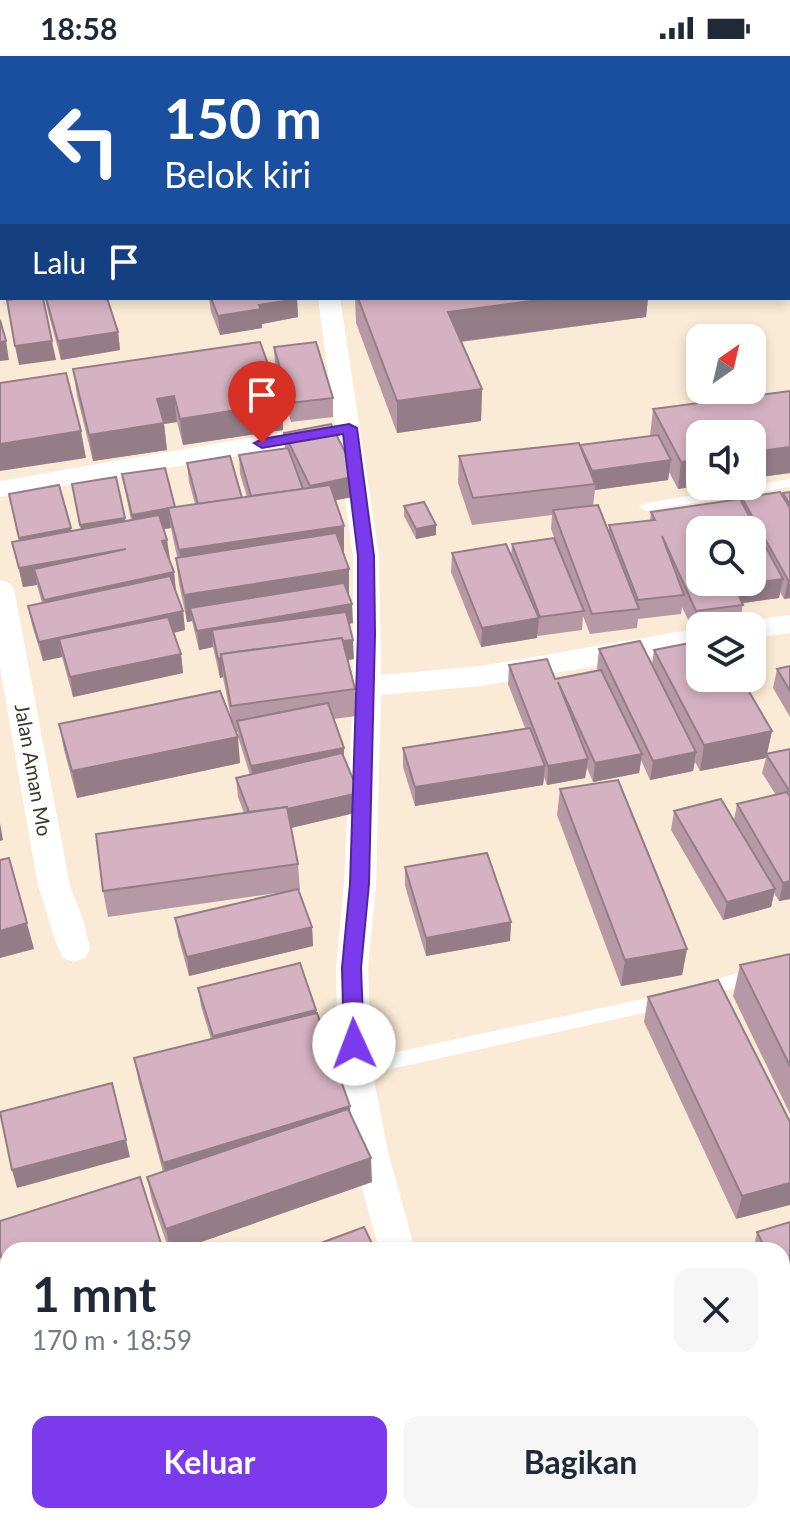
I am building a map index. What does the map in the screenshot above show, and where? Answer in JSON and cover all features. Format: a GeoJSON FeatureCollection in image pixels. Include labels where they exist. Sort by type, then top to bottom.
{"type":"FeatureCollection","features":[{"type":"Feature","properties":{"kind":"street"},"geometry":{"type":"LineString","coordinates":[[329,300],[366,556],[367,686],[360,884],[352,968],[355,1069],[370,1152],[395,1242]]}},
{"type":"Feature","properties":{"kind":"street"},"geometry":{"type":"LineString","coordinates":[[0,489],[349,428]]}},
{"type":"Feature","properties":{"kind":"street","name":"Jalan Aman Mo"},"geometry":{"type":"LineString","coordinates":[[0,589],[54,886],[67,919],[74,949]]}},
{"type":"Feature","properties":{"kind":"street"},"geometry":{"type":"LineString","coordinates":[[766,627],[790,624]]}},
{"type":"Feature","properties":{"kind":"street"},"geometry":{"type":"LineString","coordinates":[[367,686],[481,676],[686,640]]}},
{"type":"Feature","properties":{"kind":"lane"},"geometry":{"type":"LineString","coordinates":[[646,507],[790,483]]}},
{"type":"Feature","properties":{"kind":"lane"},"geometry":{"type":"LineString","coordinates":[[355,1069],[652,1005],[790,965]]}},
{"type":"Feature","properties":{"kind":"building"},"geometry":{"type":"Polygon","coordinates":[[[7,300],[43,300],[52,341],[15,346],[7,300]]]}},
{"type":"Feature","properties":{"kind":"building"},"geometry":{"type":"Polygon","coordinates":[[[47,300],[108,300],[118,332],[58,341],[47,300]]]}},
{"type":"Feature","properties":{"kind":"building"},"geometry":{"type":"Polygon","coordinates":[[[212,300],[291,300],[259,305],[261,309],[218,316],[212,300]]]}},
{"type":"Feature","properties":{"kind":"building"},"geometry":{"type":"Polygon","coordinates":[[[359,300],[539,300],[448,312],[482,389],[397,401],[359,300]]]}},
{"type":"Feature","properties":{"kind":"building"},"geometry":{"type":"Polygon","coordinates":[[[0,320],[6,341],[0,342],[0,320]]]}},
{"type":"Feature","properties":{"kind":"building"},"geometry":{"type":"Polygon","coordinates":[[[260,342],[282,403],[180,419],[174,396],[157,399],[164,423],[89,435],[73,369],[260,342]]]}},
{"type":"Feature","properties":{"kind":"building"},"geometry":{"type":"Polygon","coordinates":[[[316,342],[333,398],[290,403],[274,347],[316,342]]]}},
{"type":"Feature","properties":{"kind":"building"},"geometry":{"type":"Polygon","coordinates":[[[66,373],[81,431],[0,444],[0,383],[66,373]]]}},
{"type":"Feature","properties":{"kind":"building"},"geometry":{"type":"Polygon","coordinates":[[[790,391],[790,447],[766,450],[766,420],[686,420],[686,461],[681,462],[653,409],[691,404],[766,404],[766,394],[790,391]]]}},
{"type":"Feature","properties":{"kind":"building"},"geometry":{"type":"Polygon","coordinates":[[[331,424],[357,476],[310,486],[284,433],[331,424]]]}},
{"type":"Feature","properties":{"kind":"building"},"geometry":{"type":"Polygon","coordinates":[[[658,435],[671,460],[592,471],[580,445],[658,435]]]}},
{"type":"Feature","properties":{"kind":"building"},"geometry":{"type":"Polygon","coordinates":[[[579,443],[595,484],[473,498],[459,456],[579,443]]]}},
{"type":"Feature","properties":{"kind":"building"},"geometry":{"type":"Polygon","coordinates":[[[288,448],[303,489],[251,496],[239,455],[288,448]]]}},
{"type":"Feature","properties":{"kind":"building"},"geometry":{"type":"Polygon","coordinates":[[[230,456],[242,498],[198,504],[187,463],[230,456]]]}},
{"type":"Feature","properties":{"kind":"building"},"geometry":{"type":"Polygon","coordinates":[[[165,468],[175,507],[132,515],[122,474],[165,468]]]}},
{"type":"Feature","properties":{"kind":"building"},"geometry":{"type":"Polygon","coordinates":[[[116,477],[125,518],[80,525],[72,484],[116,477]]]}},
{"type":"Feature","properties":{"kind":"building"},"geometry":{"type":"Polygon","coordinates":[[[59,485],[71,528],[19,538],[9,494],[59,485]]]}},
{"type":"Feature","properties":{"kind":"building"},"geometry":{"type":"Polygon","coordinates":[[[330,485],[344,526],[179,550],[168,508],[330,485]]]}},
{"type":"Feature","properties":{"kind":"building"},"geometry":{"type":"Polygon","coordinates":[[[780,492],[790,508],[790,580],[766,541],[766,516],[752,516],[743,500],[766,500],[766,494],[780,492]]]}},
{"type":"Feature","properties":{"kind":"building"},"geometry":{"type":"Polygon","coordinates":[[[790,492],[790,505],[783,493],[790,492]]]}},
{"type":"Feature","properties":{"kind":"building"},"geometry":{"type":"Polygon","coordinates":[[[741,500],[749,516],[686,516],[686,589],[662,536],[684,595],[638,600],[609,525],[655,520],[651,512],[741,500]]]}},
{"type":"Feature","properties":{"kind":"building"},"geometry":{"type":"Polygon","coordinates":[[[424,502],[436,525],[416,529],[404,506],[424,502]]]}},
{"type":"Feature","properties":{"kind":"building"},"geometry":{"type":"Polygon","coordinates":[[[598,505],[639,609],[592,614],[553,510],[598,505]]]}},
{"type":"Feature","properties":{"kind":"building"},"geometry":{"type":"Polygon","coordinates":[[[159,515],[167,540],[162,541],[174,572],[44,600],[34,569],[126,549],[19,568],[12,542],[159,515]]]}},
{"type":"Feature","properties":{"kind":"building"},"geometry":{"type":"Polygon","coordinates":[[[336,533],[349,569],[184,595],[176,558],[336,533]]]}},
{"type":"Feature","properties":{"kind":"building"},"geometry":{"type":"Polygon","coordinates":[[[554,538],[584,611],[540,617],[512,544],[554,538]]]}},
{"type":"Feature","properties":{"kind":"building"},"geometry":{"type":"Polygon","coordinates":[[[506,544],[539,618],[482,628],[452,553],[506,544]]]}},
{"type":"Feature","properties":{"kind":"building"},"geometry":{"type":"Polygon","coordinates":[[[766,547],[783,579],[766,581],[766,547]]]}},
{"type":"Feature","properties":{"kind":"building"},"geometry":{"type":"Polygon","coordinates":[[[170,576],[183,611],[39,642],[28,606],[170,576]]]}},
{"type":"Feature","properties":{"kind":"building"},"geometry":{"type":"Polygon","coordinates":[[[344,583],[352,604],[197,631],[190,608],[344,583]]]}},
{"type":"Feature","properties":{"kind":"building"},"geometry":{"type":"Polygon","coordinates":[[[689,596],[739,596],[743,605],[696,611],[689,596]]]}},
{"type":"Feature","properties":{"kind":"building"},"geometry":{"type":"Polygon","coordinates":[[[346,612],[353,640],[343,641],[342,638],[221,654],[222,658],[218,659],[212,630],[346,612]]]}},
{"type":"Feature","properties":{"kind":"building"},"geometry":{"type":"Polygon","coordinates":[[[168,617],[181,654],[70,677],[59,639],[168,617]]]}},
{"type":"Feature","properties":{"kind":"building"},"geometry":{"type":"Polygon","coordinates":[[[342,638],[355,689],[231,706],[221,654],[342,638]]]}},
{"type":"Feature","properties":{"kind":"building"},"geometry":{"type":"Polygon","coordinates":[[[640,641],[696,752],[653,761],[599,649],[640,641]]]}},
{"type":"Feature","properties":{"kind":"building"},"geometry":{"type":"Polygon","coordinates":[[[686,644],[686,692],[749,692],[772,731],[704,745],[654,650],[686,644]]]}},
{"type":"Feature","properties":{"kind":"building"},"geometry":{"type":"Polygon","coordinates":[[[547,659],[555,679],[601,670],[642,754],[595,763],[558,682],[588,759],[548,766],[509,665],[547,659]]]}},
{"type":"Feature","properties":{"kind":"building"},"geometry":{"type":"Polygon","coordinates":[[[790,666],[790,691],[777,669],[790,666]]]}},
{"type":"Feature","properties":{"kind":"building"},"geometry":{"type":"Polygon","coordinates":[[[220,691],[238,737],[72,771],[59,724],[220,691]]]}},
{"type":"Feature","properties":{"kind":"building"},"geometry":{"type":"Polygon","coordinates":[[[328,703],[344,748],[251,766],[237,721],[328,703]]]}},
{"type":"Feature","properties":{"kind":"building"},"geometry":{"type":"Polygon","coordinates":[[[530,728],[545,766],[415,787],[403,748],[530,728]]]}},
{"type":"Feature","properties":{"kind":"building"},"geometry":{"type":"Polygon","coordinates":[[[790,749],[790,792],[766,754],[790,749]]]}},
{"type":"Feature","properties":{"kind":"building"},"geometry":{"type":"Polygon","coordinates":[[[342,753],[359,793],[287,809],[249,812],[236,778],[342,753]]]}},
{"type":"Feature","properties":{"kind":"building"},"geometry":{"type":"Polygon","coordinates":[[[618,780],[687,949],[625,960],[560,789],[618,780]]]}},
{"type":"Feature","properties":{"kind":"building"},"geometry":{"type":"Polygon","coordinates":[[[787,792],[790,797],[790,881],[783,883],[737,804],[787,792]]]}},
{"type":"Feature","properties":{"kind":"building"},"geometry":{"type":"Polygon","coordinates":[[[721,799],[775,889],[727,902],[674,811],[721,799]]]}},
{"type":"Feature","properties":{"kind":"building"},"geometry":{"type":"Polygon","coordinates":[[[287,807],[298,864],[103,891],[96,834],[287,807]]]}},
{"type":"Feature","properties":{"kind":"building"},"geometry":{"type":"Polygon","coordinates":[[[487,853],[511,922],[426,938],[405,867],[487,853]]]}},
{"type":"Feature","properties":{"kind":"building"},"geometry":{"type":"Polygon","coordinates":[[[9,858],[27,923],[0,931],[0,860],[9,858]]]}},
{"type":"Feature","properties":{"kind":"building"},"geometry":{"type":"Polygon","coordinates":[[[298,889],[312,927],[187,957],[175,918],[298,889]]]}},
{"type":"Feature","properties":{"kind":"building"},"geometry":{"type":"Polygon","coordinates":[[[790,954],[790,1066],[740,965],[790,954]]]}},
{"type":"Feature","properties":{"kind":"building"},"geometry":{"type":"Polygon","coordinates":[[[300,963],[316,1010],[213,1036],[198,988],[300,963]]]}},
{"type":"Feature","properties":{"kind":"building"},"geometry":{"type":"Polygon","coordinates":[[[718,980],[790,1122],[790,1183],[742,1196],[648,997],[718,980]]]}},
{"type":"Feature","properties":{"kind":"building"},"geometry":{"type":"Polygon","coordinates":[[[317,1013],[350,1106],[163,1163],[134,1058],[317,1013]]]}},
{"type":"Feature","properties":{"kind":"building"},"geometry":{"type":"Polygon","coordinates":[[[112,1083],[126,1140],[12,1170],[0,1112],[112,1083]]]}},
{"type":"Feature","properties":{"kind":"building"},"geometry":{"type":"Polygon","coordinates":[[[348,1109],[371,1158],[166,1229],[147,1177],[348,1109]]]}},
{"type":"Feature","properties":{"kind":"building"},"geometry":{"type":"Polygon","coordinates":[[[140,1177],[160,1242],[0,1242],[0,1221],[140,1177]]]}},
{"type":"Feature","properties":{"kind":"building"},"geometry":{"type":"Polygon","coordinates":[[[790,1222],[790,1242],[762,1242],[757,1232],[790,1222]]]}},
{"type":"Feature","properties":{"kind":"building"},"geometry":{"type":"Polygon","coordinates":[[[364,1227],[371,1242],[324,1242],[364,1227]]]}},
{"type":"Feature","properties":{"kind":"route"},"geometry":{"type":"LineString","coordinates":[[262,443],[349,428],[366,556],[367,686],[360,884],[352,968],[354,1044]]}}]}
